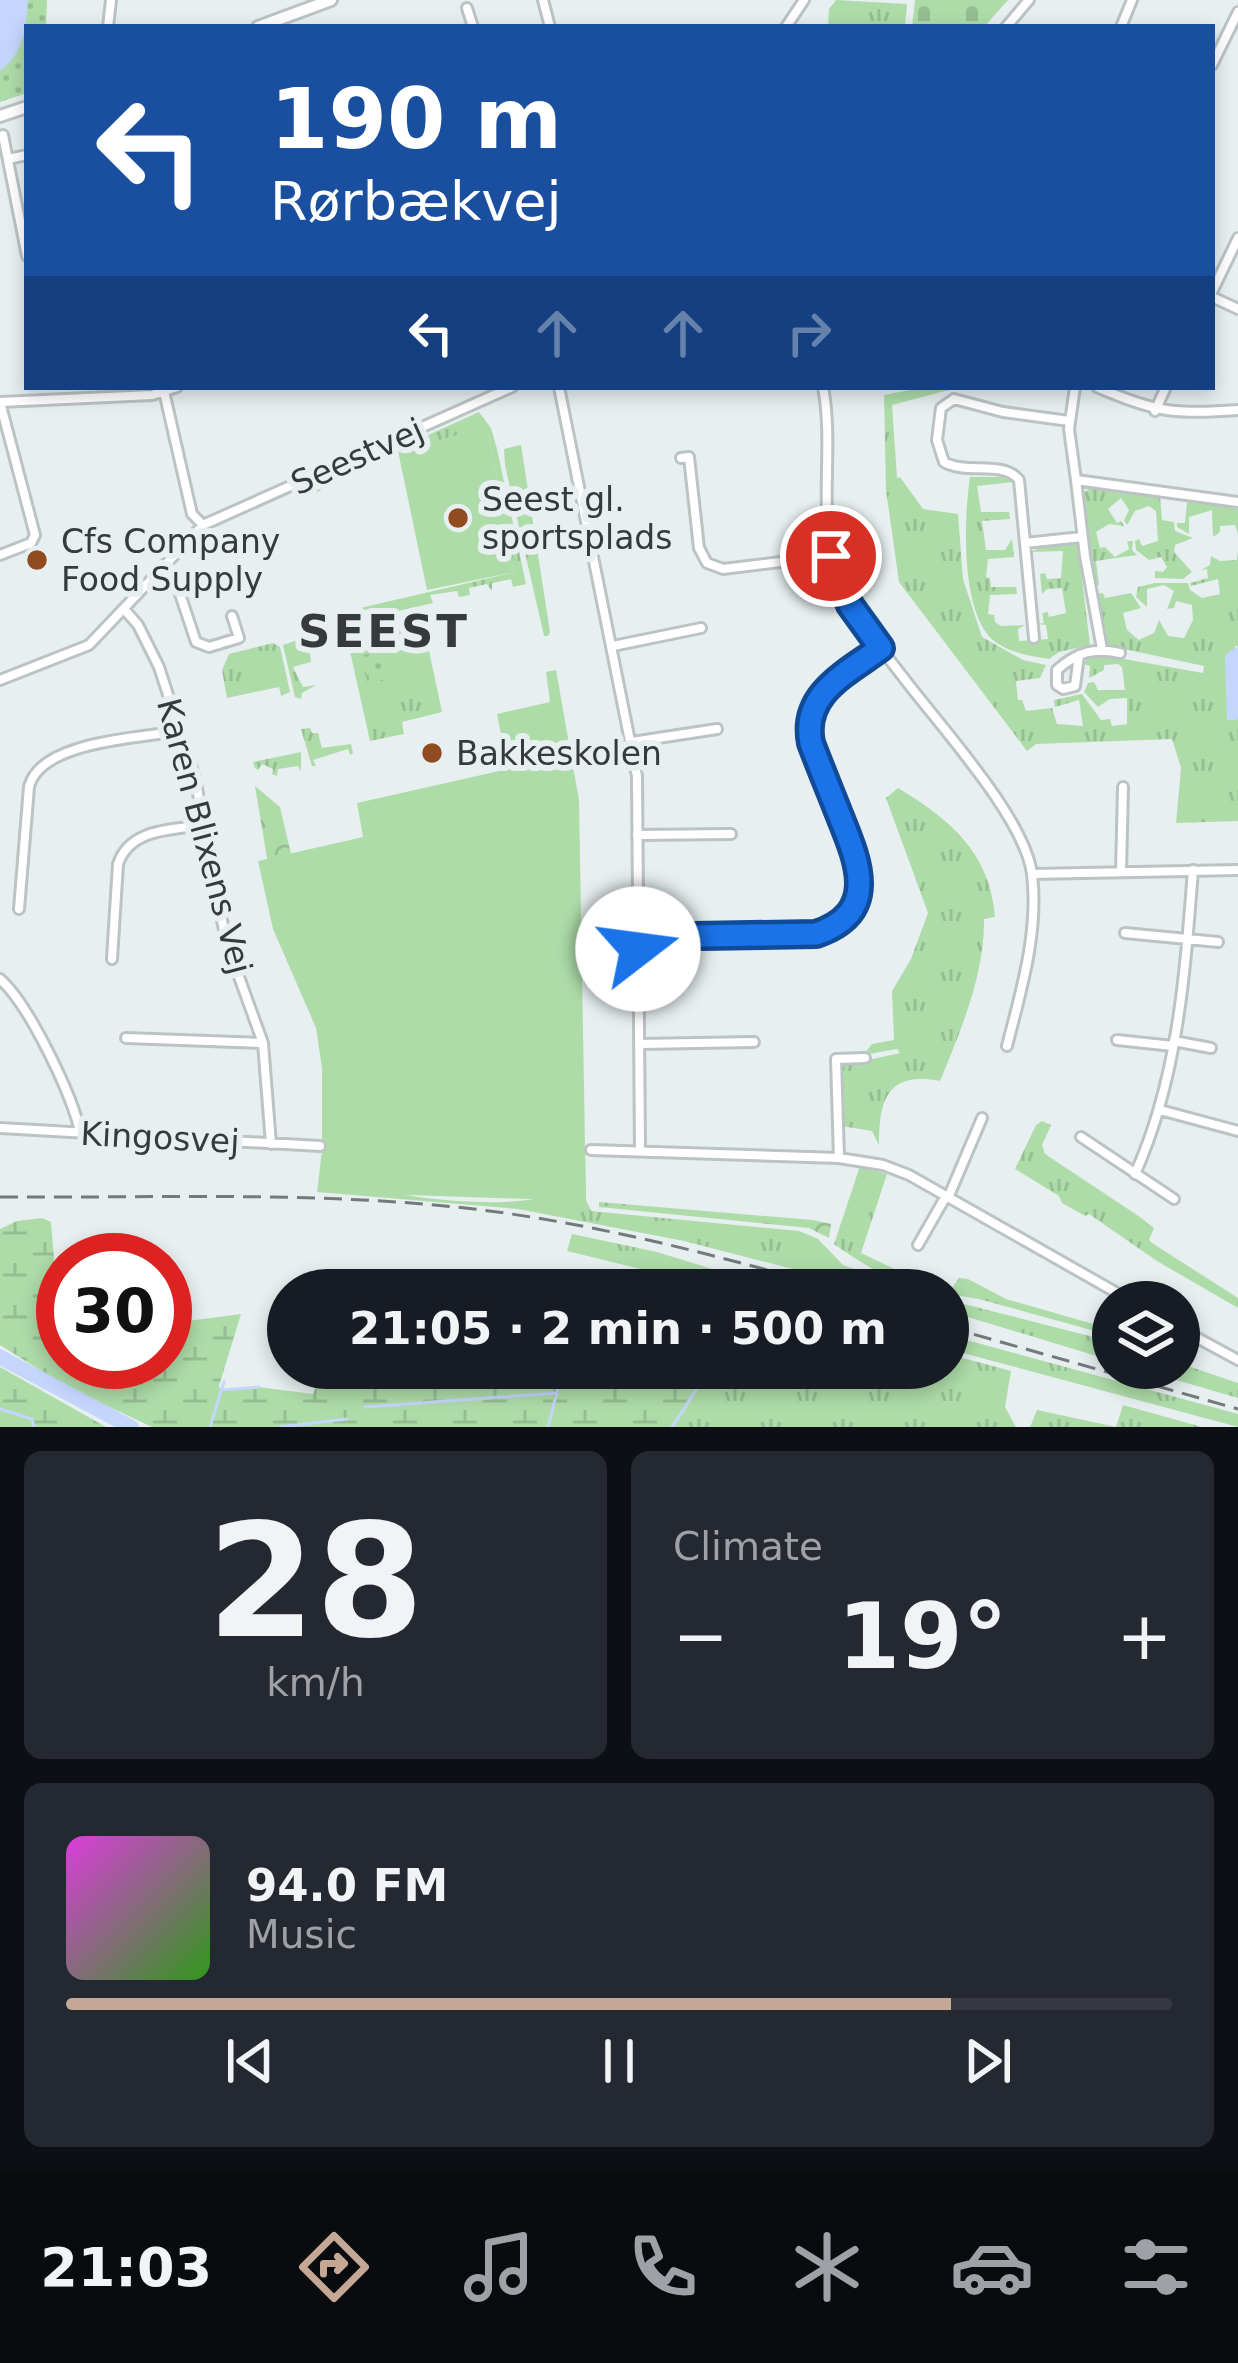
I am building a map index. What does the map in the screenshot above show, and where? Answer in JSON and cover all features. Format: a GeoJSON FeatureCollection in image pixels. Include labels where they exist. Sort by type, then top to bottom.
{"type":"FeatureCollection","features":[{"type":"Feature","properties":{"kind":"street"},"geometry":{"type":"LineString","coordinates":[[266,24],[331,0]]}},
{"type":"Feature","properties":{"kind":"street"},"geometry":{"type":"LineString","coordinates":[[1009,24],[1029,0]]}},
{"type":"Feature","properties":{"kind":"street"},"geometry":{"type":"LineString","coordinates":[[467,8],[472,24]]}},
{"type":"Feature","properties":{"kind":"street"},"geometry":{"type":"LineString","coordinates":[[1215,59],[1238,11]]}},
{"type":"Feature","properties":{"kind":"street"},"geometry":{"type":"LineString","coordinates":[[3,135],[24,241]]}},
{"type":"Feature","properties":{"kind":"street"},"geometry":{"type":"LineString","coordinates":[[8,159],[24,156]]}},
{"type":"Feature","properties":{"kind":"street"},"geometry":{"type":"LineString","coordinates":[[1215,288],[1238,238]]}},
{"type":"Feature","properties":{"kind":"street"},"geometry":{"type":"LineString","coordinates":[[54,390],[55,399]]}},
{"type":"Feature","properties":{"kind":"street"},"geometry":{"type":"LineString","coordinates":[[0,555],[31,543],[35,535],[0,402],[163,390],[192,514],[202,525],[89,646],[0,680]]}},
{"type":"Feature","properties":{"kind":"street","name":"Seestvej"},"geometry":{"type":"LineString","coordinates":[[202,525],[505,390]]}},
{"type":"Feature","properties":{"kind":"street"},"geometry":{"type":"LineString","coordinates":[[560,390],[637,776],[640,1151]]}},
{"type":"Feature","properties":{"kind":"street"},"geometry":{"type":"LineString","coordinates":[[824,390],[831,556],[850,605],[1009,818],[1032,874],[1028,962],[1007,1046]]}},
{"type":"Feature","properties":{"kind":"street"},"geometry":{"type":"LineString","coordinates":[[1075,390],[1070,422],[1082,537],[1102,649]]}},
{"type":"Feature","properties":{"kind":"street"},"geometry":{"type":"LineString","coordinates":[[1103,390],[1155,411],[1238,410]]}},
{"type":"Feature","properties":{"kind":"street"},"geometry":{"type":"LineString","coordinates":[[1155,411],[1165,390]]}},
{"type":"Feature","properties":{"kind":"street"},"geometry":{"type":"LineString","coordinates":[[1034,638],[1019,480],[1006,470],[968,470],[944,462],[937,440],[941,408],[954,399],[1070,422]]}},
{"type":"Feature","properties":{"kind":"street"},"geometry":{"type":"LineString","coordinates":[[680,458],[689,457],[698,548],[707,563],[723,569],[831,556]]}},
{"type":"Feature","properties":{"kind":"street"},"geometry":{"type":"LineString","coordinates":[[1076,480],[1238,502]]}},
{"type":"Feature","properties":{"kind":"street"},"geometry":{"type":"LineString","coordinates":[[1025,543],[1082,537]]}},
{"type":"Feature","properties":{"kind":"street"},"geometry":{"type":"LineString","coordinates":[[163,566],[175,579],[196,642],[209,647],[239,638],[232,616]]}},
{"type":"Feature","properties":{"kind":"street","name":"Karen Blixens Vej"},"geometry":{"type":"LineString","coordinates":[[124,609],[139,625],[159,667],[181,731],[205,825],[226,941],[263,1043],[272,1144]]}},
{"type":"Feature","properties":{"kind":"street"},"geometry":{"type":"LineString","coordinates":[[614,646],[701,628]]}},
{"type":"Feature","properties":{"kind":"street"},"geometry":{"type":"LineString","coordinates":[[638,937],[805,935],[826,930],[850,910],[859,891],[860,869],[811,743],[808,723],[822,693],[881,648]]}},
{"type":"Feature","properties":{"kind":"street"},"geometry":{"type":"LineString","coordinates":[[1078,655],[1076,686],[1057,685],[1057,670],[1078,655],[1102,649],[1120,653]]}},
{"type":"Feature","properties":{"kind":"street"},"geometry":{"type":"LineString","coordinates":[[632,742],[717,729]]}},
{"type":"Feature","properties":{"kind":"street"},"geometry":{"type":"LineString","coordinates":[[19,909],[29,787],[38,768],[62,753],[181,731]]}},
{"type":"Feature","properties":{"kind":"street"},"geometry":{"type":"LineString","coordinates":[[1121,872],[1123,787]]}},
{"type":"Feature","properties":{"kind":"street"},"geometry":{"type":"LineString","coordinates":[[112,959],[118,863],[123,850],[142,836],[205,825]]}},
{"type":"Feature","properties":{"kind":"street"},"geometry":{"type":"LineString","coordinates":[[637,836],[730,834]]}},
{"type":"Feature","properties":{"kind":"street"},"geometry":{"type":"LineString","coordinates":[[1032,874],[1238,870]]}},
{"type":"Feature","properties":{"kind":"street"},"geometry":{"type":"LineString","coordinates":[[1136,1174],[1160,1110],[1173,1044],[1193,871]]}},
{"type":"Feature","properties":{"kind":"street"},"geometry":{"type":"LineString","coordinates":[[1125,933],[1219,942]]}},
{"type":"Feature","properties":{"kind":"street"},"geometry":{"type":"LineString","coordinates":[[0,979],[30,1017],[80,1132]]}},
{"type":"Feature","properties":{"kind":"street"},"geometry":{"type":"LineString","coordinates":[[126,1038],[263,1043]]}},
{"type":"Feature","properties":{"kind":"street"},"geometry":{"type":"LineString","coordinates":[[1117,1040],[1211,1048]]}},
{"type":"Feature","properties":{"kind":"street"},"geometry":{"type":"LineString","coordinates":[[639,1044],[754,1042]]}},
{"type":"Feature","properties":{"kind":"street"},"geometry":{"type":"LineString","coordinates":[[839,1158],[836,1060],[865,1058]]}},
{"type":"Feature","properties":{"kind":"street"},"geometry":{"type":"LineString","coordinates":[[1160,1110],[1238,1131]]}},
{"type":"Feature","properties":{"kind":"street"},"geometry":{"type":"LineString","coordinates":[[918,1245],[947,1197],[982,1118]]}},
{"type":"Feature","properties":{"kind":"street","name":"Kingosvej"},"geometry":{"type":"LineString","coordinates":[[0,1128],[320,1146]]}},
{"type":"Feature","properties":{"kind":"street"},"geometry":{"type":"LineString","coordinates":[[1081,1137],[1174,1199]]}},
{"type":"Feature","properties":{"kind":"street"},"geometry":{"type":"LineString","coordinates":[[591,1150],[839,1158],[884,1165],[1095,1281]]}},
{"type":"Feature","properties":{"kind":"street"},"geometry":{"type":"LineString","coordinates":[[1200,1339],[1238,1360]]}},
{"type":"Feature","properties":{"kind":"green space"},"geometry":{"type":"Polygon","coordinates":[[[0,0],[47,0],[46,24],[24,24],[24,94],[0,102],[0,0]]]}},
{"type":"Feature","properties":{"kind":"green space"},"geometry":{"type":"Polygon","coordinates":[[[836,0],[907,4],[905,24],[828,24],[829,9],[836,0]]]}},
{"type":"Feature","properties":{"kind":"green space"},"geometry":{"type":"Polygon","coordinates":[[[915,0],[1008,0],[987,24],[912,24],[915,0]]]}},
{"type":"Feature","properties":{"kind":"green space"},"geometry":{"type":"Polygon","coordinates":[[[949,390],[892,405],[897,478],[923,509],[958,514],[963,579],[982,637],[1023,660],[1046,665],[1040,678],[1016,681],[1018,700],[1026,711],[1052,708],[1057,724],[1083,726],[1079,700],[1055,707],[1054,700],[1082,694],[1101,720],[1110,719],[1112,726],[1127,724],[1127,698],[1110,699],[1098,707],[1084,692],[1094,682],[1098,690],[1125,690],[1118,664],[1104,665],[1104,670],[1089,678],[1090,666],[1083,664],[1096,654],[1203,673],[1204,666],[1105,645],[1095,594],[1103,593],[1105,598],[1131,593],[1141,608],[1123,613],[1127,630],[1139,640],[1154,633],[1159,620],[1168,636],[1184,638],[1193,620],[1192,605],[1176,601],[1174,608],[1167,609],[1174,591],[1164,585],[1147,589],[1147,607],[1136,597],[1138,587],[1188,583],[1202,598],[1220,594],[1218,579],[1190,583],[1208,578],[1207,569],[1201,570],[1210,565],[1211,556],[1237,560],[1238,551],[1238,646],[1228,720],[1238,719],[1238,821],[1176,823],[1181,768],[1172,739],[1036,744],[1027,751],[899,582],[886,490],[884,395],[949,390]]]}},
{"type":"Feature","properties":{"kind":"green space"},"geometry":{"type":"Polygon","coordinates":[[[479,412],[491,428],[497,449],[526,584],[513,587],[511,579],[492,583],[492,591],[487,584],[469,588],[470,595],[459,597],[457,591],[430,595],[433,603],[377,616],[375,608],[356,612],[356,619],[346,621],[343,612],[515,572],[487,428],[386,454],[479,412]]]}},
{"type":"Feature","properties":{"kind":"green space","name":"Seest gl. sportsplads"},"geometry":{"type":"Polygon","coordinates":[[[487,427],[515,572],[427,590],[398,451],[487,427]]]}},
{"type":"Feature","properties":{"kind":"green space"},"geometry":{"type":"Polygon","coordinates":[[[521,445],[548,636],[544,636],[505,465],[504,449],[521,445]]]}},
{"type":"Feature","properties":{"kind":"green space"},"geometry":{"type":"Polygon","coordinates":[[[371,458],[373,465],[303,499],[298,490],[371,458]]]}},
{"type":"Feature","properties":{"kind":"green space"},"geometry":{"type":"Polygon","coordinates":[[[970,477],[1003,477],[1013,482],[977,486],[981,512],[1009,512],[1010,519],[982,521],[986,550],[1005,550],[1012,539],[1014,557],[988,559],[986,577],[991,587],[1016,587],[1017,594],[990,595],[988,614],[1001,626],[1025,625],[1018,629],[1019,641],[1048,639],[1046,625],[1038,624],[1044,623],[1042,613],[1048,612],[1049,617],[1066,613],[1062,588],[1042,594],[1040,574],[1045,573],[1047,579],[1061,578],[1063,551],[1032,552],[1054,544],[1078,546],[1090,645],[1049,659],[1008,649],[988,635],[969,581],[966,514],[970,477]]]}},
{"type":"Feature","properties":{"kind":"green space"},"geometry":{"type":"Polygon","coordinates":[[[1094,486],[1160,495],[1162,520],[1174,522],[1175,531],[1193,538],[1175,545],[1174,552],[1192,572],[1183,579],[1155,578],[1155,571],[1167,567],[1161,557],[1149,560],[1136,550],[1135,541],[1139,539],[1142,546],[1158,541],[1156,511],[1149,506],[1135,511],[1127,525],[1124,520],[1129,510],[1121,498],[1108,509],[1124,526],[1109,524],[1096,532],[1100,548],[1115,557],[1129,549],[1127,541],[1133,541],[1137,555],[1096,561],[1099,585],[1095,586],[1087,550],[1084,492],[1094,486]]]}},
{"type":"Feature","properties":{"kind":"green space"},"geometry":{"type":"Polygon","coordinates":[[[1168,495],[1238,506],[1238,534],[1235,525],[1220,526],[1213,537],[1212,510],[1189,517],[1189,534],[1177,527],[1185,523],[1187,502],[1167,499],[1168,495]]]}},
{"type":"Feature","properties":{"kind":"green space"},"geometry":{"type":"Polygon","coordinates":[[[421,613],[442,712],[402,722],[404,734],[370,741],[345,629],[421,613]]]}},
{"type":"Feature","properties":{"kind":"green space"},"geometry":{"type":"Polygon","coordinates":[[[339,631],[343,639],[309,646],[311,662],[293,667],[303,687],[316,685],[302,693],[301,699],[295,697],[283,645],[304,638],[306,646],[325,642],[324,633],[339,631]]]}},
{"type":"Feature","properties":{"kind":"green space"},"geometry":{"type":"Polygon","coordinates":[[[273,643],[280,647],[290,692],[281,696],[279,687],[227,698],[222,670],[229,654],[273,643]]]}},
{"type":"Feature","properties":{"kind":"green space"},"geometry":{"type":"Polygon","coordinates":[[[380,651],[384,660],[394,662],[386,669],[387,679],[369,682],[360,656],[380,651]]]}},
{"type":"Feature","properties":{"kind":"green space"},"geometry":{"type":"Polygon","coordinates":[[[556,670],[579,800],[586,1201],[322,1192],[322,1068],[316,1028],[273,929],[258,861],[363,837],[357,803],[508,769],[497,714],[550,702],[546,672],[556,670]]]}},
{"type":"Feature","properties":{"kind":"green space"},"geometry":{"type":"Polygon","coordinates":[[[301,729],[318,733],[322,748],[351,744],[353,753],[348,749],[313,760],[316,766],[312,766],[301,729]]]}},
{"type":"Feature","properties":{"kind":"green space"},"geometry":{"type":"Polygon","coordinates":[[[301,752],[301,771],[298,766],[278,769],[277,776],[262,764],[258,770],[253,762],[301,752]]]}},
{"type":"Feature","properties":{"kind":"green space"},"geometry":{"type":"Polygon","coordinates":[[[255,786],[280,807],[291,854],[277,918],[255,786]]]}},
{"type":"Feature","properties":{"kind":"green space"},"geometry":{"type":"Polygon","coordinates":[[[898,788],[964,840],[985,874],[995,917],[984,919],[976,981],[940,1081],[908,1080],[890,1092],[881,1115],[879,1145],[872,1131],[841,1126],[841,1066],[900,1053],[897,1049],[863,1055],[872,1044],[894,1040],[892,991],[911,959],[928,913],[886,798],[898,788]]]}},
{"type":"Feature","properties":{"kind":"green space"},"geometry":{"type":"Polygon","coordinates":[[[1042,1121],[1051,1125],[1042,1145],[1045,1154],[1154,1228],[1152,1243],[1238,1298],[1238,1308],[1089,1214],[1062,1203],[1059,1196],[1015,1169],[1042,1121]]]}},
{"type":"Feature","properties":{"kind":"green space"},"geometry":{"type":"Polygon","coordinates":[[[322,1151],[336,1172],[355,1183],[412,1196],[482,1202],[539,1198],[556,1191],[585,1154],[586,1200],[591,1211],[799,1231],[818,1239],[843,1265],[854,1269],[793,1269],[684,1241],[518,1209],[317,1192],[322,1151]]]}},
{"type":"Feature","properties":{"kind":"green space"},"geometry":{"type":"Polygon","coordinates":[[[860,1166],[887,1174],[861,1253],[894,1269],[874,1269],[834,1244],[860,1166]]]}},
{"type":"Feature","properties":{"kind":"green space"},"geometry":{"type":"Polygon","coordinates":[[[599,1202],[831,1224],[829,1238],[809,1228],[599,1207],[599,1202]]]}},
{"type":"Feature","properties":{"kind":"green space"},"geometry":{"type":"Polygon","coordinates":[[[42,1218],[51,1222],[52,1233],[36,1233],[36,1368],[0,1345],[0,1229],[42,1218]]]}},
{"type":"Feature","properties":{"kind":"green space"},"geometry":{"type":"Polygon","coordinates":[[[572,1234],[712,1269],[640,1269],[567,1251],[572,1234]]]}},
{"type":"Feature","properties":{"kind":"green space"},"geometry":{"type":"Polygon","coordinates":[[[969,1280],[1006,1299],[1092,1324],[1092,1330],[969,1297],[969,1280]]]}},
{"type":"Feature","properties":{"kind":"green space"},"geometry":{"type":"Polygon","coordinates":[[[969,1305],[1092,1337],[1092,1355],[969,1317],[969,1305]]]}},
{"type":"Feature","properties":{"kind":"green space"},"geometry":{"type":"Polygon","coordinates":[[[241,1314],[221,1390],[258,1387],[313,1394],[315,1389],[698,1389],[674,1427],[152,1427],[71,1389],[192,1389],[192,1320],[241,1314]]]}},
{"type":"Feature","properties":{"kind":"green space"},"geometry":{"type":"Polygon","coordinates":[[[969,1341],[1092,1374],[1092,1388],[969,1355],[969,1341]]]}},
{"type":"Feature","properties":{"kind":"green space"},"geometry":{"type":"Polygon","coordinates":[[[969,1360],[1011,1371],[1005,1407],[1016,1427],[674,1427],[698,1389],[969,1389],[969,1360]]]}},
{"type":"Feature","properties":{"kind":"green space"},"geometry":{"type":"Polygon","coordinates":[[[0,1367],[106,1427],[0,1427],[0,1367]]]}},
{"type":"Feature","properties":{"kind":"green space"},"geometry":{"type":"Polygon","coordinates":[[[1200,1370],[1238,1383],[1238,1398],[1200,1387],[1200,1370]]]}},
{"type":"Feature","properties":{"kind":"green space"},"geometry":{"type":"Polygon","coordinates":[[[1097,1389],[1146,1389],[1238,1414],[1238,1427],[1097,1389]]]}},
{"type":"Feature","properties":{"kind":"green space"},"geometry":{"type":"Polygon","coordinates":[[[1123,1405],[1202,1427],[1116,1427],[1123,1405]]]}},
{"type":"Feature","properties":{"kind":"green space"},"geometry":{"type":"Polygon","coordinates":[[[1037,1410],[1116,1427],[1030,1427],[1037,1410]]]}},
{"type":"Feature","properties":{"kind":"water"},"geometry":{"type":"Polygon","coordinates":[[[0,0],[28,0],[19,48],[0,71],[0,0]]]}},
{"type":"Feature","properties":{"kind":"water"},"geometry":{"type":"Polygon","coordinates":[[[1238,646],[1238,719],[1227,720],[1225,655],[1238,646]]]}},
{"type":"Feature","properties":{"kind":"waterway"},"geometry":{"type":"LineString","coordinates":[[0,1357],[131,1427]]}},
{"type":"Feature","properties":{"kind":"waterway"},"geometry":{"type":"LineString","coordinates":[[210,1427],[224,1382]]}},
{"type":"Feature","properties":{"kind":"waterway"},"geometry":{"type":"LineString","coordinates":[[223,1390],[259,1387]]}},
{"type":"Feature","properties":{"kind":"waterway"},"geometry":{"type":"LineString","coordinates":[[548,1427],[558,1389]]}},
{"type":"Feature","properties":{"kind":"waterway"},"geometry":{"type":"LineString","coordinates":[[672,1427],[696,1389]]}},
{"type":"Feature","properties":{"kind":"waterway"},"geometry":{"type":"LineString","coordinates":[[365,1407],[556,1393]]}},
{"type":"Feature","properties":{"kind":"waterway"},"geometry":{"type":"LineString","coordinates":[[0,1409],[32,1419],[34,1427]]}},
{"type":"Feature","properties":{"kind":"waterway"},"geometry":{"type":"LineString","coordinates":[[280,1427],[347,1419]]}},
{"type":"Feature","properties":{"kind":"railway"},"geometry":{"type":"LineString","coordinates":[[0,1197],[415,1203],[613,1232],[762,1269]]}},
{"type":"Feature","properties":{"kind":"railway"},"geometry":{"type":"LineString","coordinates":[[969,1333],[1238,1409]]}},
{"type":"Feature","properties":{"kind":"place","name":"Seest gl. sportsplads"},"geometry":{"type":"Point","coordinates":[458,518]}},
{"type":"Feature","properties":{"kind":"place","name":"Cfs Company Food Supply"},"geometry":{"type":"Point","coordinates":[37,560]}},
{"type":"Feature","properties":{"kind":"place","name":"Bakkeskolen"},"geometry":{"type":"Point","coordinates":[432,753]}},
{"type":"Feature","properties":{"kind":"district","name":"SEEST"},"geometry":{"type":"Point","coordinates":[384,631]}},
{"type":"Feature","properties":{"kind":"route"},"geometry":{"type":"LineString","coordinates":[[638,949],[638,937],[816,934],[844,918],[856,901],[861,880],[858,859],[811,743],[808,723],[822,693],[881,648],[850,605],[831,556]]}}]}
